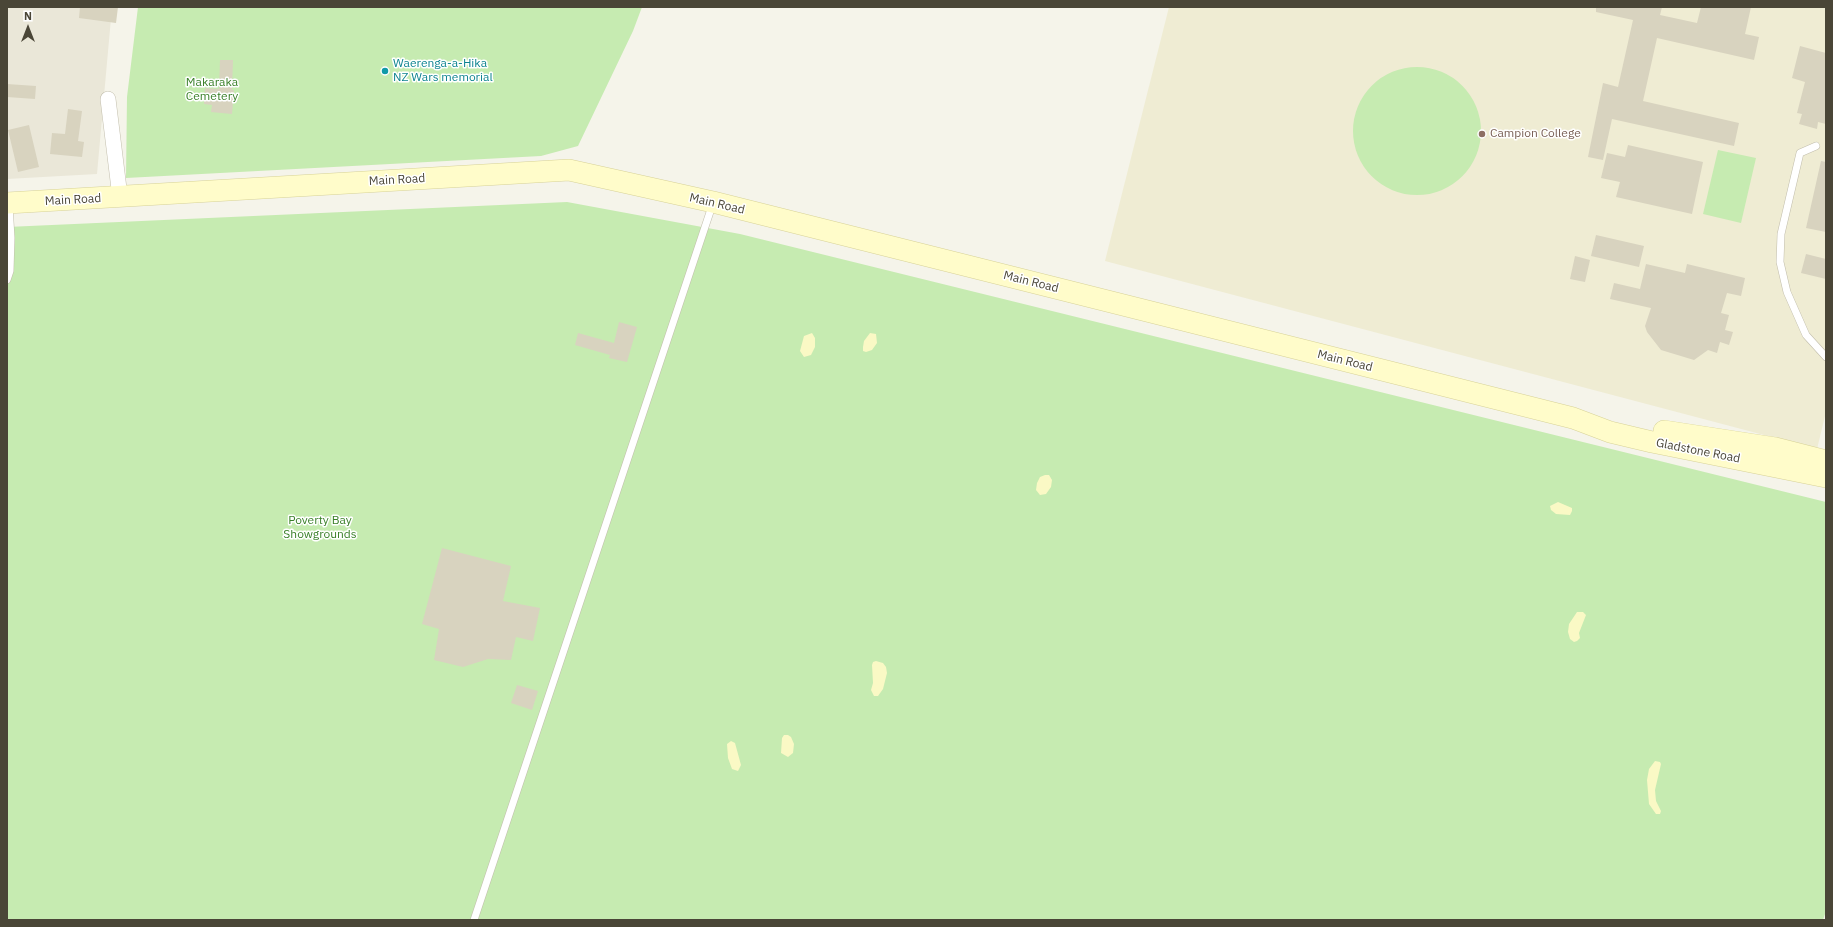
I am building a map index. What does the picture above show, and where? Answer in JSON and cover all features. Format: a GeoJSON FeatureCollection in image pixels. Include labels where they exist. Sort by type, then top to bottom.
{"type":"FeatureCollection","features":[{"type":"Feature","properties":{"kind":"main road","name":"Main Road"},"geometry":{"type":"LineString","coordinates":[[8,203],[569,170],[713,202],[1410,377]]}},
{"type":"Feature","properties":{"kind":"main road","name":"Gladstone Road"},"geometry":{"type":"LineString","coordinates":[[1410,377],[1573,418],[1613,420],[1667,431],[1775,448],[1825,470]]}},
{"type":"Feature","properties":{"kind":"street"},"geometry":{"type":"LineString","coordinates":[[108,99],[120,197]]}},
{"type":"Feature","properties":{"kind":"lane"},"geometry":{"type":"LineString","coordinates":[[1816,146],[1800,153],[1782,234],[1780,262],[1787,292],[1806,336],[1826,357]]}},
{"type":"Feature","properties":{"kind":"lane"},"geometry":{"type":"LineString","coordinates":[[474,920],[713,202]]}},
{"type":"Feature","properties":{"kind":"lane"},"geometry":{"type":"LineString","coordinates":[[7,280],[10,271],[11,238],[8,203]]}},
{"type":"Feature","properties":{"kind":"shaded area"},"geometry":{"type":"Polygon","coordinates":[[[7,7],[112,7],[97,174],[7,179],[7,7]]]}},
{"type":"Feature","properties":{"kind":"shaded area","name":"Campion College"},"geometry":{"type":"Polygon","coordinates":[[[1169,7],[1826,7],[1826,412],[1817,449],[1105,261],[1169,7]]]}},
{"type":"Feature","properties":{"kind":"green space","name":"Makaraka Cemetery"},"geometry":{"type":"Polygon","coordinates":[[[138,7],[642,7],[633,31],[578,146],[541,156],[126,178],[127,97],[138,7]]]}},
{"type":"Feature","properties":{"kind":"green space"},"geometry":{"type":"Polygon","coordinates":[[[1417,67],[1441,72],[1462,86],[1476,107],[1481,131],[1476,155],[1462,176],[1441,190],[1417,195],[1393,190],[1372,176],[1358,155],[1353,131],[1358,107],[1372,86],[1393,72],[1417,67]]]}},
{"type":"Feature","properties":{"kind":"green space"},"geometry":{"type":"Polygon","coordinates":[[[1718,150],[1756,158],[1741,223],[1703,214],[1718,150]]]}},
{"type":"Feature","properties":{"kind":"green space","name":"Poverty Bay Showgrounds"},"geometry":{"type":"Polygon","coordinates":[[[567,202],[740,234],[1826,502],[1826,911],[1823,920],[7,920],[7,227],[567,202]]]}},
{"type":"Feature","properties":{"kind":"sand"},"geometry":{"type":"Polygon","coordinates":[[[812,333],[815,338],[815,347],[811,355],[804,357],[800,351],[804,336],[812,333]]]}},
{"type":"Feature","properties":{"kind":"sand"},"geometry":{"type":"Polygon","coordinates":[[[870,333],[876,334],[877,343],[872,350],[866,352],[863,351],[864,341],[870,333]]]}},
{"type":"Feature","properties":{"kind":"sand"},"geometry":{"type":"Polygon","coordinates":[[[1049,475],[1052,480],[1051,487],[1046,494],[1040,495],[1036,490],[1037,483],[1040,477],[1049,475]]]}},
{"type":"Feature","properties":{"kind":"sand"},"geometry":{"type":"Polygon","coordinates":[[[1558,502],[1572,508],[1570,515],[1556,514],[1551,510],[1550,506],[1558,502]]]}},
{"type":"Feature","properties":{"kind":"sand"},"geometry":{"type":"Polygon","coordinates":[[[1577,612],[1583,612],[1586,615],[1579,633],[1580,638],[1574,642],[1570,639],[1568,632],[1569,624],[1577,612]]]}},
{"type":"Feature","properties":{"kind":"sand"},"geometry":{"type":"Polygon","coordinates":[[[876,661],[883,663],[886,667],[887,673],[883,689],[878,696],[874,696],[871,690],[873,683],[872,665],[873,662],[876,661]]]}},
{"type":"Feature","properties":{"kind":"sand"},"geometry":{"type":"Polygon","coordinates":[[[784,735],[791,737],[794,744],[793,753],[788,757],[781,753],[782,738],[784,735]]]}},
{"type":"Feature","properties":{"kind":"sand"},"geometry":{"type":"Polygon","coordinates":[[[731,741],[735,743],[741,765],[738,771],[732,769],[728,758],[727,744],[731,741]]]}},
{"type":"Feature","properties":{"kind":"sand"},"geometry":{"type":"Polygon","coordinates":[[[1655,761],[1660,762],[1661,764],[1655,790],[1656,801],[1661,811],[1660,814],[1656,814],[1649,804],[1647,780],[1649,769],[1655,761]]]}},
{"type":"Feature","properties":{"kind":"building"},"geometry":{"type":"Polygon","coordinates":[[[80,7],[118,7],[116,23],[79,18],[80,7]]]}},
{"type":"Feature","properties":{"kind":"building"},"geometry":{"type":"Polygon","coordinates":[[[1596,7],[1662,7],[1660,15],[1697,23],[1701,7],[1751,7],[1745,34],[1759,37],[1754,60],[1657,38],[1643,101],[1739,123],[1734,146],[1612,119],[1603,160],[1588,157],[1603,83],[1618,87],[1633,20],[1596,12],[1596,7]]]}},
{"type":"Feature","properties":{"kind":"building"},"geometry":{"type":"Polygon","coordinates":[[[1800,46],[1826,53],[1826,124],[1818,122],[1817,129],[1799,124],[1802,114],[1797,113],[1805,82],[1792,78],[1800,46]]]}},
{"type":"Feature","properties":{"kind":"building"},"geometry":{"type":"Polygon","coordinates":[[[220,60],[233,60],[232,90],[234,90],[232,114],[211,112],[212,105],[204,104],[205,88],[219,89],[220,60]]]}},
{"type":"Feature","properties":{"kind":"building"},"geometry":{"type":"Polygon","coordinates":[[[7,84],[36,86],[35,99],[7,97],[7,84]]]}},
{"type":"Feature","properties":{"kind":"building"},"geometry":{"type":"Polygon","coordinates":[[[68,109],[82,111],[78,141],[84,142],[82,157],[50,154],[52,133],[65,134],[68,109]]]}},
{"type":"Feature","properties":{"kind":"building"},"geometry":{"type":"Polygon","coordinates":[[[29,125],[39,167],[18,172],[8,130],[29,125]]]}},
{"type":"Feature","properties":{"kind":"building"},"geometry":{"type":"Polygon","coordinates":[[[1628,145],[1703,162],[1692,214],[1616,197],[1620,182],[1601,178],[1607,153],[1625,157],[1628,145]]]}},
{"type":"Feature","properties":{"kind":"building"},"geometry":{"type":"Polygon","coordinates":[[[1821,161],[1826,162],[1826,232],[1806,228],[1821,161]]]}},
{"type":"Feature","properties":{"kind":"building"},"geometry":{"type":"Polygon","coordinates":[[[1596,235],[1644,246],[1639,267],[1591,256],[1596,235]]]}},
{"type":"Feature","properties":{"kind":"building"},"geometry":{"type":"Polygon","coordinates":[[[1806,254],[1826,259],[1826,279],[1801,273],[1806,254]]]}},
{"type":"Feature","properties":{"kind":"building"},"geometry":{"type":"Polygon","coordinates":[[[1575,256],[1590,260],[1585,282],[1570,279],[1575,256]]]}},
{"type":"Feature","properties":{"kind":"building"},"geometry":{"type":"Polygon","coordinates":[[[1646,264],[1685,273],[1687,264],[1745,278],[1741,296],[1727,293],[1721,313],[1729,315],[1725,330],[1733,332],[1729,345],[1720,342],[1717,353],[1708,350],[1694,360],[1661,350],[1647,332],[1645,326],[1651,308],[1610,299],[1614,283],[1640,289],[1646,264]]]}},
{"type":"Feature","properties":{"kind":"building"},"geometry":{"type":"Polygon","coordinates":[[[619,322],[637,327],[627,362],[609,358],[610,355],[575,345],[578,333],[614,343],[619,322]]]}},
{"type":"Feature","properties":{"kind":"building"},"geometry":{"type":"Polygon","coordinates":[[[442,548],[511,566],[503,601],[540,608],[533,641],[516,637],[511,660],[488,659],[463,667],[434,660],[439,629],[422,624],[442,548]]]}},
{"type":"Feature","properties":{"kind":"building"},"geometry":{"type":"Polygon","coordinates":[[[517,685],[538,691],[532,710],[511,703],[517,685]]]}},
{"type":"Feature","properties":{"kind":"place","name":"Waerenga-a-Hika NZ Wars memorial"},"geometry":{"type":"Point","coordinates":[385,71]}},
{"type":"Feature","properties":{"kind":"place","name":"Campion College"},"geometry":{"type":"Point","coordinates":[1482,134]}}]}
